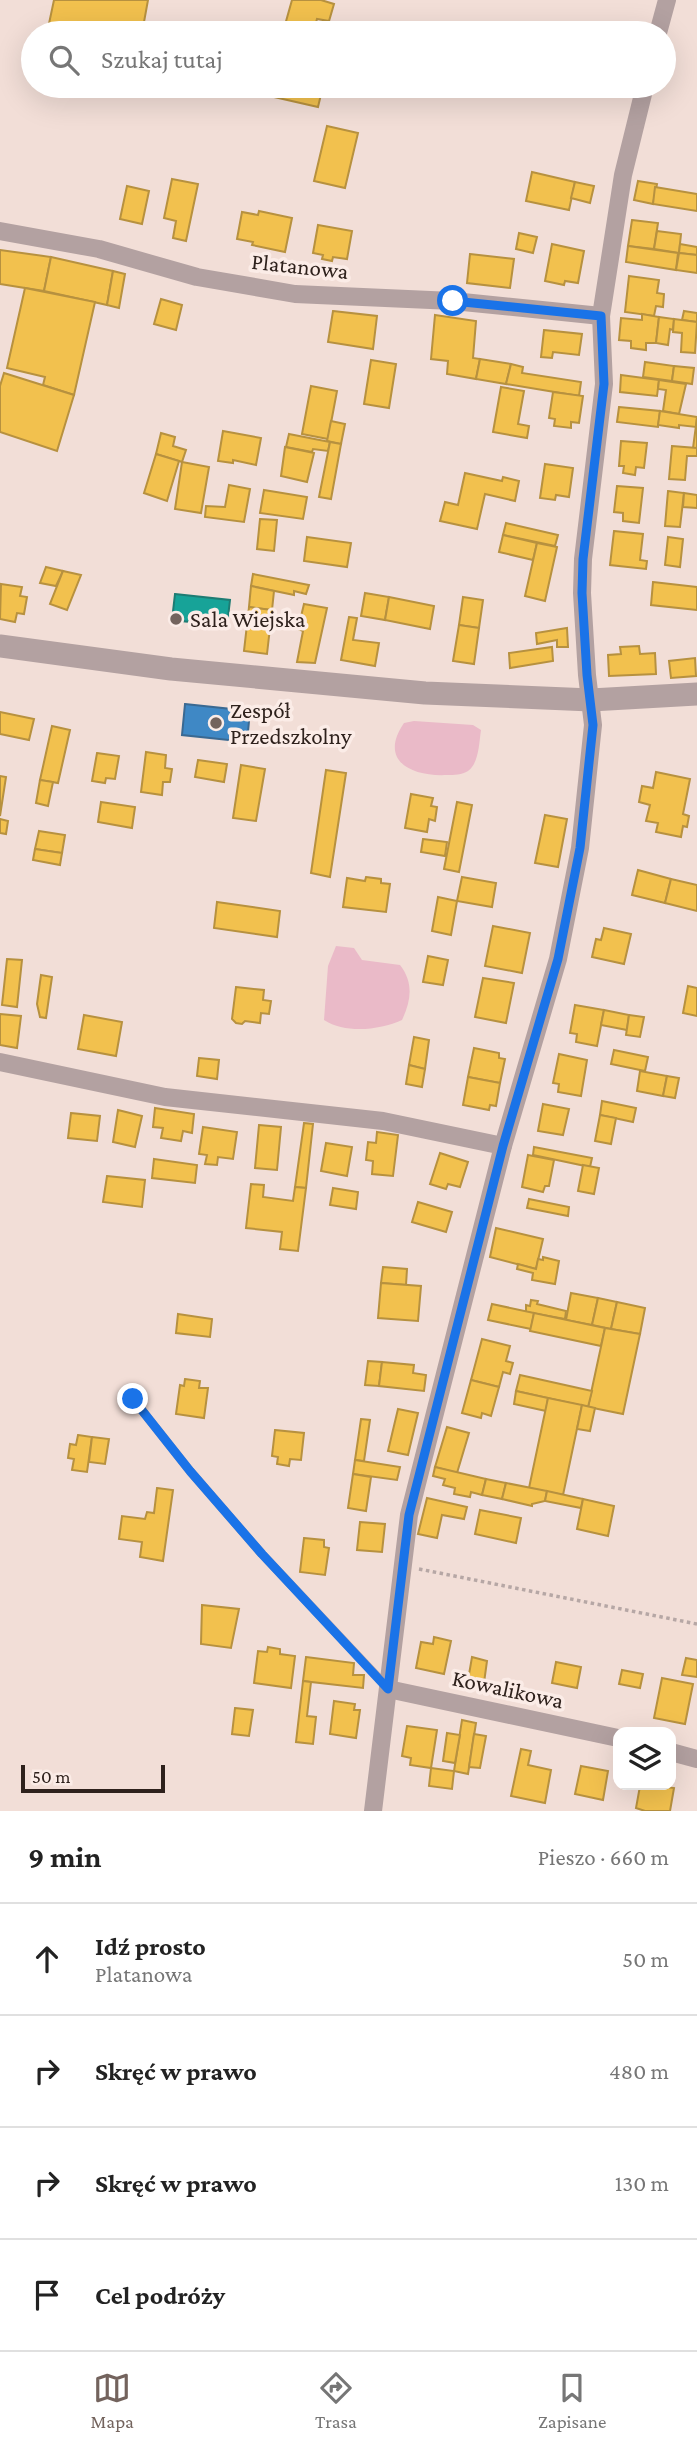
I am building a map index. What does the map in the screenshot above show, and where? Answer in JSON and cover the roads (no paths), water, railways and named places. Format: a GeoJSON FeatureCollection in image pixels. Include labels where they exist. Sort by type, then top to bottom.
{"type":"FeatureCollection","features":[{"type":"Feature","properties":{"kind":"street"},"geometry":{"type":"LineString","coordinates":[[661,21],[667,0]]}},
{"type":"Feature","properties":{"kind":"street"},"geometry":{"type":"LineString","coordinates":[[373,1811],[409,1515],[503,1146],[558,959],[580,848],[593,725],[582,593],[583,559],[604,384],[601,316],[623,175],[642,98]]}},
{"type":"Feature","properties":{"kind":"street","name":"Platanowa"},"geometry":{"type":"LineString","coordinates":[[0,231],[99,249],[197,277],[295,294],[453,301],[601,316]]}},
{"type":"Feature","properties":{"kind":"street"},"geometry":{"type":"LineString","coordinates":[[0,646],[295,682],[439,694],[591,700],[697,694]]}},
{"type":"Feature","properties":{"kind":"street"},"geometry":{"type":"LineString","coordinates":[[0,1062],[165,1097],[383,1121],[503,1146]]}},
{"type":"Feature","properties":{"kind":"street","name":"Kowalikowa"},"geometry":{"type":"LineString","coordinates":[[388,1689],[613,1737]]}},
{"type":"Feature","properties":{"kind":"street"},"geometry":{"type":"LineString","coordinates":[[676,1753],[697,1759]]}},
{"type":"Feature","properties":{"kind":"lane"},"geometry":{"type":"LineString","coordinates":[[133,1399],[190,1471],[262,1554],[388,1689]]}},
{"type":"Feature","properties":{"kind":"place","name":"Sala Wiejska"},"geometry":{"type":"Point","coordinates":[176,619]}},
{"type":"Feature","properties":{"kind":"place","name":"Zespół Przedszkolny"},"geometry":{"type":"Point","coordinates":[216,723]}}]}
